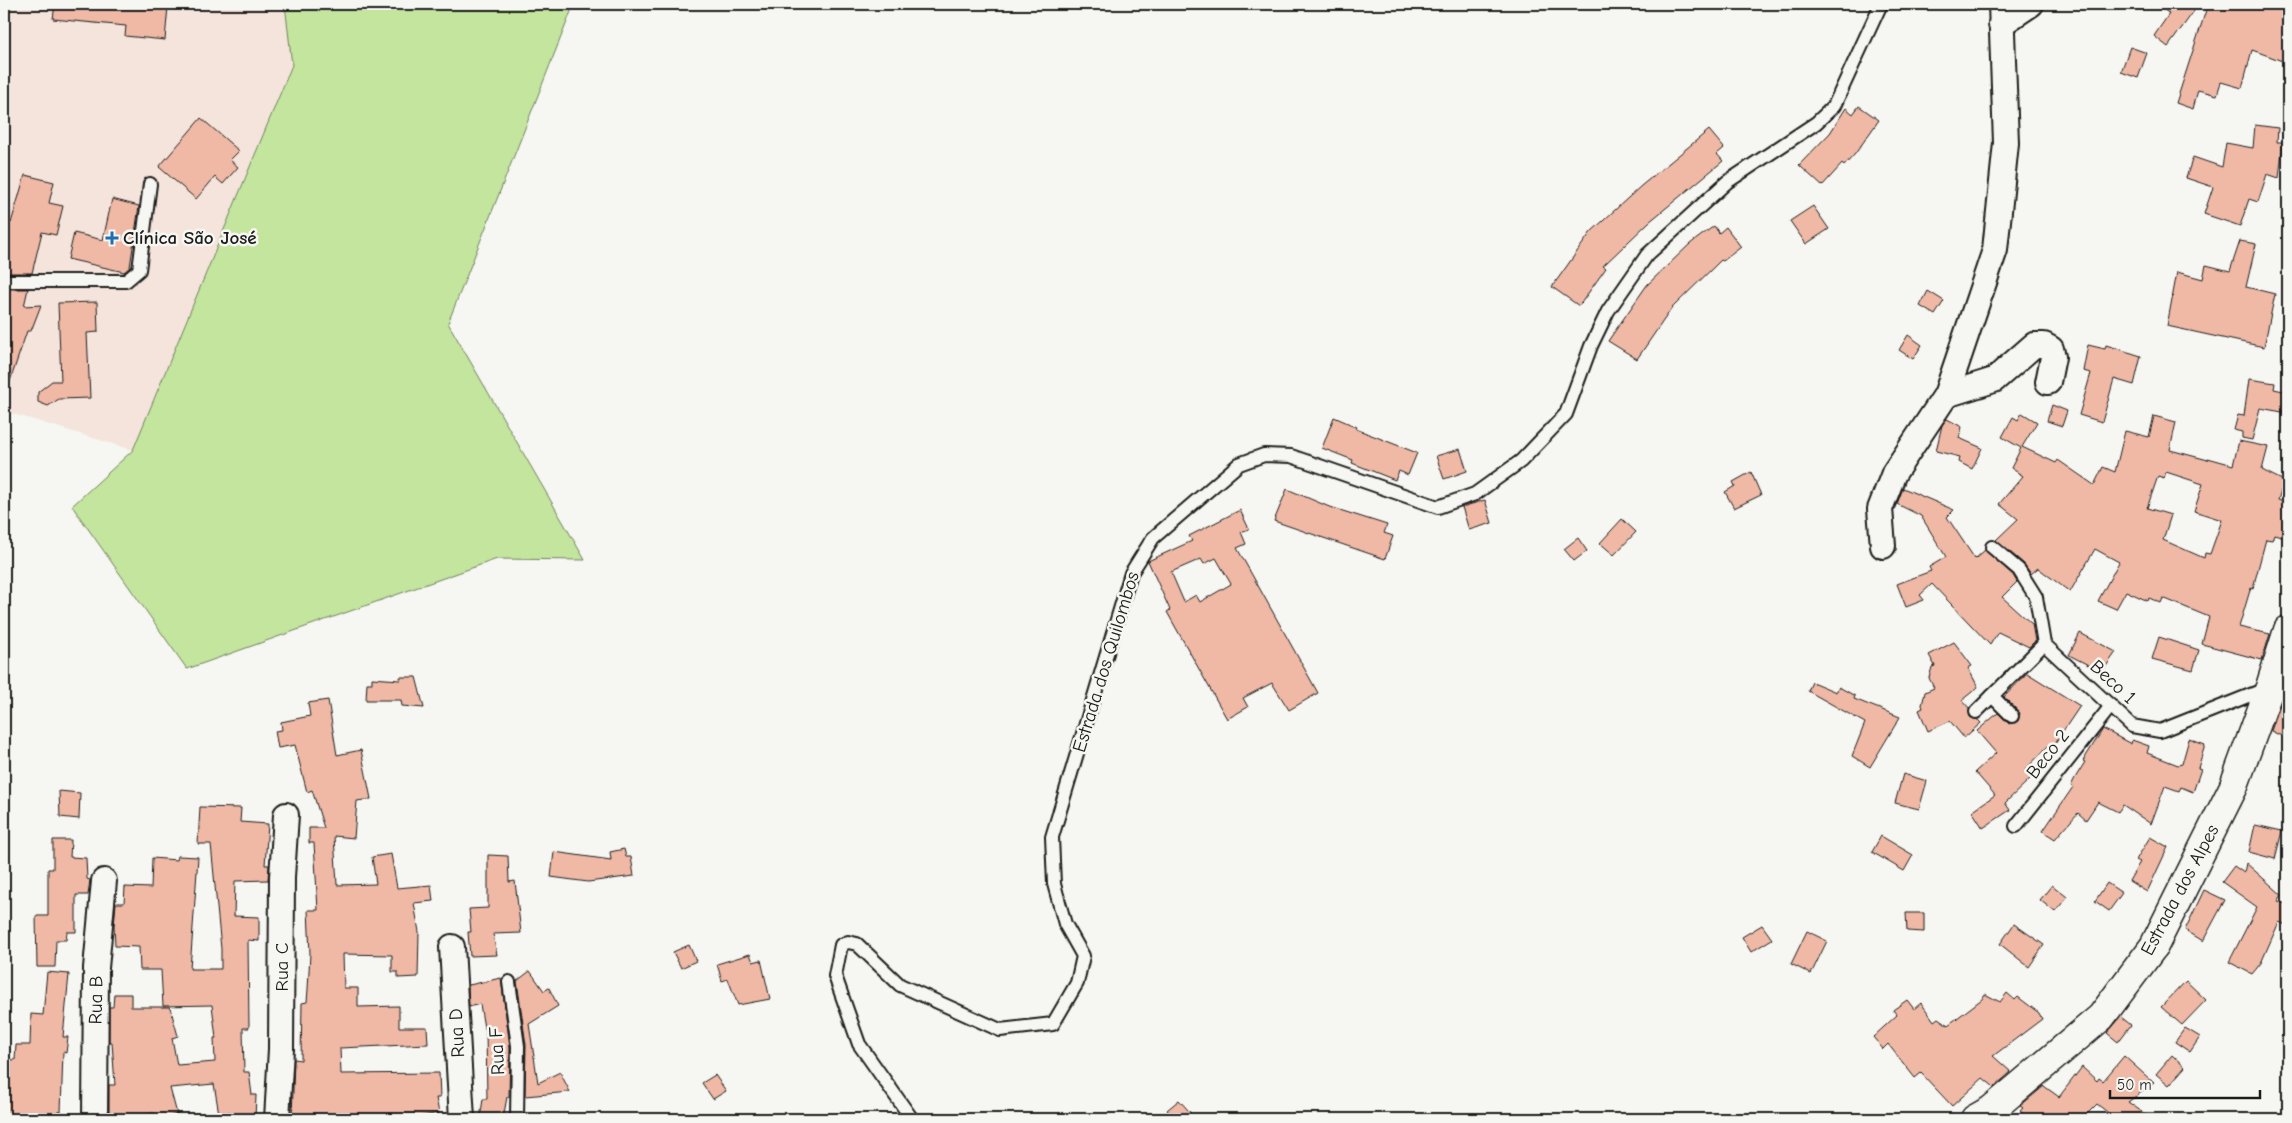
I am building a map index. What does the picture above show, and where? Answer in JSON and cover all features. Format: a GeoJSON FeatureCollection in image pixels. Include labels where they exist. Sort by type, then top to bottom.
{"type":"FeatureCollection","features":[{"type":"Feature","properties":{"kind":"street"},"geometry":{"type":"LineString","coordinates":[[1883,546],[1880,509],[1894,473],[1946,395],[1995,250],[2006,143],[2001,14],[2031,4]]}},
{"type":"Feature","properties":{"kind":"street"},"geometry":{"type":"LineString","coordinates":[[1946,395],[1994,380],[2034,345],[2044,345],[2051,349],[2053,357],[2048,382]]}},
{"type":"Feature","properties":{"kind":"street","name":"Estrada dos Alpes"},"geometry":{"type":"LineString","coordinates":[[1974,1119],[1991,1110],[2101,1017],[2154,946],[2233,788],[2270,687],[2288,630]]}},
{"type":"Feature","properties":{"kind":"street","name":"Rua C"},"geometry":{"type":"LineString","coordinates":[[277,1119],[281,1049],[282,877],[286,815]]}},
{"type":"Feature","properties":{"kind":"street","name":"Rua B"},"geometry":{"type":"LineString","coordinates":[[95,1119],[96,968],[104,881]]}},
{"type":"Feature","properties":{"kind":"street","name":"Rua D"},"geometry":{"type":"LineString","coordinates":[[452,947],[462,1119]]}},
{"type":"Feature","properties":{"kind":"lane","name":"Estrada dos Quilombos"},"geometry":{"type":"LineString","coordinates":[[912,1119],[859,1044],[835,976],[840,945],[848,942],[857,944],[900,985],[1000,1030],[1053,1024],[1077,982],[1083,956],[1065,924],[1054,884],[1052,837],[1131,573],[1153,538],[1239,464],[1264,455],[1291,456],[1438,507],[1476,494],[1521,462],[1566,414],[1591,346],[1608,311],[1647,255],[1727,182],[1816,123],[1834,106],[1881,4]]}},
{"type":"Feature","properties":{"kind":"lane"},"geometry":{"type":"LineString","coordinates":[[4,281],[126,281],[139,270],[150,184]]}},
{"type":"Feature","properties":{"kind":"lane"},"geometry":{"type":"LineString","coordinates":[[1976,712],[2044,644],[2036,597],[2018,570],[1992,546]]}},
{"type":"Feature","properties":{"kind":"lane","name":"Beco 1"},"geometry":{"type":"LineString","coordinates":[[2044,644],[2132,726],[2160,731],[2270,687]]}},
{"type":"Feature","properties":{"kind":"lane"},"geometry":{"type":"LineString","coordinates":[[1992,696],[2012,716]]}},
{"type":"Feature","properties":{"kind":"lane","name":"Beco 2"},"geometry":{"type":"LineString","coordinates":[[2016,826],[2110,706]]}},
{"type":"Feature","properties":{"kind":"lane","name":"Rua F"},"geometry":{"type":"LineString","coordinates":[[509,982],[518,1046],[517,1119]]}},
{"type":"Feature","properties":{"kind":"shaded area","name":"Clínica São José"},"geometry":{"type":"Polygon","coordinates":[[[4,4],[285,4],[292,64],[133,450],[4,411],[4,4]]]}},
{"type":"Feature","properties":{"kind":"green space"},"geometry":{"type":"Polygon","coordinates":[[[285,4],[574,4],[448,323],[585,560],[497,559],[187,669],[72,506],[133,450],[292,65],[285,4]]]}},
{"type":"Feature","properties":{"kind":"building"},"geometry":{"type":"Polygon","coordinates":[[[55,4],[168,6],[165,40],[125,36],[126,26],[53,19],[55,4]]]}},
{"type":"Feature","properties":{"kind":"building"},"geometry":{"type":"Polygon","coordinates":[[[2158,4],[2199,4],[2168,47],[2154,36],[2169,14],[2158,4]]]}},
{"type":"Feature","properties":{"kind":"building"},"geometry":{"type":"Polygon","coordinates":[[[2208,4],[2288,4],[2288,63],[2252,50],[2242,88],[2221,82],[2217,95],[2198,90],[2193,109],[2176,103],[2208,4]]]}},
{"type":"Feature","properties":{"kind":"building"},"geometry":{"type":"Polygon","coordinates":[[[2130,47],[2147,53],[2138,78],[2121,72],[2130,47]]]}},
{"type":"Feature","properties":{"kind":"building"},"geometry":{"type":"Polygon","coordinates":[[[1859,106],[1879,120],[1855,154],[1844,166],[1842,164],[1822,186],[1799,165],[1830,133],[1846,108],[1853,114],[1859,106]]]}},
{"type":"Feature","properties":{"kind":"building"},"geometry":{"type":"Polygon","coordinates":[[[201,118],[239,151],[230,160],[238,167],[223,184],[215,177],[196,199],[159,167],[201,118]]]}},
{"type":"Feature","properties":{"kind":"building"},"geometry":{"type":"Polygon","coordinates":[[[2255,125],[2278,128],[2277,142],[2283,142],[2279,178],[2267,174],[2258,202],[2249,199],[2240,226],[2204,214],[2213,187],[2186,178],[2193,157],[2222,167],[2226,143],[2253,148],[2255,125]]]}},
{"type":"Feature","properties":{"kind":"building"},"geometry":{"type":"Polygon","coordinates":[[[1709,130],[1724,148],[1717,154],[1723,161],[1649,222],[1603,266],[1606,268],[1579,306],[1552,287],[1591,232],[1641,186],[1709,130]]]}},
{"type":"Feature","properties":{"kind":"building"},"geometry":{"type":"Polygon","coordinates":[[[25,175],[54,182],[49,203],[63,206],[56,235],[42,232],[32,273],[4,273],[4,215],[11,223],[25,175]]]}},
{"type":"Feature","properties":{"kind":"building"},"geometry":{"type":"Polygon","coordinates":[[[112,199],[139,206],[130,267],[124,272],[68,259],[74,233],[103,240],[112,199]]]}},
{"type":"Feature","properties":{"kind":"building"},"geometry":{"type":"Polygon","coordinates":[[[1813,206],[1829,229],[1806,244],[1790,221],[1813,206]]]}},
{"type":"Feature","properties":{"kind":"building"},"geometry":{"type":"Polygon","coordinates":[[[1714,226],[1719,233],[1726,227],[1741,247],[1723,261],[1721,260],[1672,308],[1637,359],[1608,341],[1647,285],[1690,244],[1714,226]]]}},
{"type":"Feature","properties":{"kind":"building"},"geometry":{"type":"Polygon","coordinates":[[[2240,241],[2256,244],[2246,287],[2275,294],[2264,347],[2167,326],[2177,272],[2203,279],[2206,265],[2230,271],[2240,241]]]}},
{"type":"Feature","properties":{"kind":"building"},"geometry":{"type":"Polygon","coordinates":[[[4,289],[28,289],[24,306],[41,305],[31,331],[27,331],[7,390],[4,390],[4,289]]]}},
{"type":"Feature","properties":{"kind":"building"},"geometry":{"type":"Polygon","coordinates":[[[1928,291],[1944,301],[1935,315],[1920,306],[1928,291]]]}},
{"type":"Feature","properties":{"kind":"building"},"geometry":{"type":"Polygon","coordinates":[[[97,302],[98,332],[87,333],[90,398],[59,399],[48,406],[38,402],[38,392],[52,381],[61,381],[58,303],[97,302]]]}},
{"type":"Feature","properties":{"kind":"building"},"geometry":{"type":"Polygon","coordinates":[[[1908,335],[1922,345],[1913,359],[1899,350],[1908,335]]]}},
{"type":"Feature","properties":{"kind":"building"},"geometry":{"type":"Polygon","coordinates":[[[2088,345],[2105,349],[2106,345],[2141,356],[2134,385],[2114,379],[2102,422],[2079,415],[2091,373],[2083,371],[2088,345]]]}},
{"type":"Feature","properties":{"kind":"building"},"geometry":{"type":"Polygon","coordinates":[[[2249,379],[2275,383],[2274,389],[2288,392],[2288,413],[2260,408],[2252,440],[2242,438],[2242,432],[2234,430],[2238,415],[2244,416],[2249,379]]]}},
{"type":"Feature","properties":{"kind":"building"},"geometry":{"type":"Polygon","coordinates":[[[2052,405],[2067,411],[2062,426],[2047,421],[2052,405]]]}},
{"type":"Feature","properties":{"kind":"building"},"geometry":{"type":"Polygon","coordinates":[[[2022,413],[2037,422],[2022,447],[2056,463],[2058,460],[2094,485],[2103,467],[2115,472],[2125,431],[2149,437],[2154,416],[2176,422],[2170,450],[2233,465],[2239,441],[2268,447],[2262,470],[2284,481],[2278,500],[2288,503],[2288,524],[2285,537],[2274,534],[2272,540],[2266,539],[2253,588],[2251,587],[2239,627],[2270,634],[2262,660],[2202,644],[2209,617],[2163,598],[2161,603],[2149,598],[2148,601],[2126,591],[2116,609],[2098,601],[2119,562],[2095,549],[2070,592],[2038,568],[2031,574],[2024,564],[1996,540],[2018,519],[1999,504],[2023,476],[2011,468],[2021,448],[2002,437],[2013,417],[2018,420],[2022,413]],[[2166,472],[2164,478],[2158,476],[2147,508],[2171,515],[2163,540],[2204,558],[2205,553],[2210,554],[2222,520],[2194,511],[2203,484],[2166,472]]]}},
{"type":"Feature","properties":{"kind":"building"},"geometry":{"type":"Polygon","coordinates":[[[1334,417],[1357,427],[1356,429],[1417,453],[1408,475],[1399,471],[1395,480],[1352,463],[1353,460],[1322,448],[1334,417]]]}},
{"type":"Feature","properties":{"kind":"building"},"geometry":{"type":"Polygon","coordinates":[[[1947,419],[1962,427],[1959,438],[1982,448],[1972,469],[1959,462],[1960,457],[1936,451],[1942,425],[1947,419]]]}},
{"type":"Feature","properties":{"kind":"building"},"geometry":{"type":"Polygon","coordinates":[[[1460,449],[1467,471],[1444,479],[1436,456],[1460,449]]]}},
{"type":"Feature","properties":{"kind":"building"},"geometry":{"type":"Polygon","coordinates":[[[1751,472],[1761,495],[1734,508],[1725,492],[1735,486],[1733,482],[1751,472]]]}},
{"type":"Feature","properties":{"kind":"building"},"geometry":{"type":"Polygon","coordinates":[[[1903,488],[1954,510],[1947,517],[1975,559],[1985,550],[2013,575],[2017,582],[2002,597],[2032,624],[2035,641],[2029,647],[1998,632],[1990,645],[1932,584],[1920,595],[1924,600],[1906,607],[1897,584],[1931,571],[1929,567],[1946,557],[1921,516],[1897,504],[1903,488]]]}},
{"type":"Feature","properties":{"kind":"building"},"geometry":{"type":"Polygon","coordinates":[[[1287,489],[1327,506],[1387,525],[1384,533],[1393,536],[1385,559],[1274,521],[1287,489]]]}},
{"type":"Feature","properties":{"kind":"building"},"geometry":{"type":"Polygon","coordinates":[[[1485,500],[1492,523],[1469,530],[1462,507],[1485,500]]]}},
{"type":"Feature","properties":{"kind":"building"},"geometry":{"type":"Polygon","coordinates":[[[1240,510],[1249,529],[1241,532],[1246,544],[1237,548],[1318,693],[1289,710],[1272,683],[1243,698],[1248,707],[1227,719],[1167,612],[1170,610],[1148,561],[1192,541],[1189,536],[1240,510]],[[1216,558],[1204,564],[1201,559],[1171,572],[1184,602],[1196,595],[1200,602],[1231,584],[1216,558]]]}},
{"type":"Feature","properties":{"kind":"building"},"geometry":{"type":"Polygon","coordinates":[[[1622,519],[1636,532],[1614,555],[1600,543],[1622,519]]]}},
{"type":"Feature","properties":{"kind":"building"},"geometry":{"type":"Polygon","coordinates":[[[1578,538],[1587,551],[1574,561],[1564,549],[1578,538]]]}},
{"type":"Feature","properties":{"kind":"building"},"geometry":{"type":"Polygon","coordinates":[[[2080,633],[2116,652],[2102,672],[2069,655],[2080,633]]]}},
{"type":"Feature","properties":{"kind":"building"},"geometry":{"type":"Polygon","coordinates":[[[2159,637],[2199,650],[2193,670],[2152,659],[2159,637]]]}},
{"type":"Feature","properties":{"kind":"building"},"geometry":{"type":"Polygon","coordinates":[[[1954,642],[1972,666],[1968,668],[1978,687],[1962,700],[1969,708],[1970,717],[1981,723],[1964,738],[1950,721],[1928,731],[1919,710],[1923,708],[1925,692],[1934,688],[1929,678],[1932,667],[1935,666],[1929,655],[1954,642]]]}},
{"type":"Feature","properties":{"kind":"building"},"geometry":{"type":"Polygon","coordinates":[[[2027,673],[2080,706],[2053,746],[2050,744],[2025,770],[2032,777],[2005,803],[2010,810],[1983,828],[1972,811],[1995,795],[1975,772],[1996,753],[1977,731],[1998,713],[2009,724],[2018,721],[2020,713],[2004,697],[2027,673]]]}},
{"type":"Feature","properties":{"kind":"building"},"geometry":{"type":"Polygon","coordinates":[[[400,677],[416,677],[424,708],[402,706],[401,700],[366,700],[367,683],[372,683],[372,678],[400,680],[400,677]]]}},
{"type":"Feature","properties":{"kind":"building"},"geometry":{"type":"Polygon","coordinates":[[[2288,681],[2288,739],[2271,731],[2288,681]]]}},
{"type":"Feature","properties":{"kind":"building"},"geometry":{"type":"Polygon","coordinates":[[[1812,682],[1836,692],[1839,687],[1855,696],[1854,699],[1900,717],[1870,767],[1852,756],[1865,723],[1808,691],[1812,682]]]}},
{"type":"Feature","properties":{"kind":"building"},"geometry":{"type":"Polygon","coordinates":[[[328,700],[337,755],[361,750],[371,799],[357,801],[354,838],[334,836],[337,885],[376,884],[372,857],[391,854],[397,888],[431,885],[433,901],[414,903],[419,932],[418,977],[398,978],[398,972],[392,972],[392,955],[343,954],[344,988],[358,988],[358,1007],[399,1006],[399,1027],[427,1027],[428,1044],[340,1048],[341,1074],[439,1073],[440,1098],[436,1098],[439,1113],[407,1119],[354,1119],[354,1116],[292,1119],[294,1059],[301,1060],[302,1003],[307,1002],[308,989],[310,954],[308,910],[318,910],[314,843],[309,843],[309,828],[324,828],[312,790],[307,792],[295,745],[278,748],[275,731],[282,730],[281,722],[310,716],[308,703],[328,700]]]}},
{"type":"Feature","properties":{"kind":"building"},"geometry":{"type":"Polygon","coordinates":[[[2103,729],[2131,744],[2132,740],[2149,746],[2147,753],[2178,765],[2182,764],[2189,739],[2205,745],[2198,768],[2201,769],[2193,792],[2181,787],[2179,791],[2165,786],[2151,824],[2123,805],[2118,812],[2098,802],[2086,820],[2078,813],[2055,839],[2043,831],[2073,787],[2071,786],[2085,762],[2083,761],[2103,729]]]}},
{"type":"Feature","properties":{"kind":"building"},"geometry":{"type":"Polygon","coordinates":[[[1903,774],[1927,781],[1919,809],[1895,803],[1903,774]]]}},
{"type":"Feature","properties":{"kind":"building"},"geometry":{"type":"Polygon","coordinates":[[[59,791],[80,793],[79,819],[60,817],[59,791]]]}},
{"type":"Feature","properties":{"kind":"building"},"geometry":{"type":"Polygon","coordinates":[[[200,807],[241,808],[240,822],[268,824],[265,865],[269,865],[268,880],[235,881],[234,916],[259,917],[259,941],[248,940],[249,1028],[243,1028],[244,1072],[249,1072],[252,1095],[256,1095],[255,1119],[231,1119],[230,1112],[219,1114],[214,1084],[170,1088],[177,1114],[160,1119],[155,1119],[154,1113],[109,1118],[109,1085],[115,1085],[112,1042],[109,1042],[109,1007],[113,1007],[114,994],[131,994],[131,1007],[170,1007],[178,1036],[172,1038],[177,1065],[215,1062],[214,1038],[216,1038],[212,1005],[163,1006],[161,970],[140,970],[139,947],[115,946],[116,903],[124,903],[125,887],[151,888],[152,858],[177,860],[178,856],[198,857],[190,969],[221,969],[221,949],[211,844],[198,844],[200,807]]]}},
{"type":"Feature","properties":{"kind":"building"},"geometry":{"type":"Polygon","coordinates":[[[2255,825],[2282,831],[2275,859],[2249,852],[2255,825]]]}},
{"type":"Feature","properties":{"kind":"building"},"geometry":{"type":"Polygon","coordinates":[[[1881,836],[1913,855],[1904,871],[1872,852],[1881,836]]]}},
{"type":"Feature","properties":{"kind":"building"},"geometry":{"type":"Polygon","coordinates":[[[2150,837],[2168,847],[2147,892],[2129,881],[2140,862],[2136,860],[2150,837]]]}},
{"type":"Feature","properties":{"kind":"building"},"geometry":{"type":"Polygon","coordinates":[[[53,840],[71,840],[70,857],[86,858],[87,879],[90,880],[88,895],[76,895],[76,932],[67,932],[66,940],[56,940],[55,967],[37,967],[36,916],[48,916],[48,869],[53,869],[53,840]]]}},
{"type":"Feature","properties":{"kind":"building"},"geometry":{"type":"Polygon","coordinates":[[[624,849],[626,857],[631,857],[634,876],[588,882],[551,877],[554,852],[611,860],[610,852],[624,849]]]}},
{"type":"Feature","properties":{"kind":"building"},"geometry":{"type":"Polygon","coordinates":[[[488,855],[508,856],[509,882],[515,881],[521,933],[493,934],[497,955],[470,956],[468,932],[471,932],[469,909],[488,908],[488,855]]]}},
{"type":"Feature","properties":{"kind":"building"},"geometry":{"type":"Polygon","coordinates":[[[2246,863],[2282,895],[2278,901],[2288,905],[2288,926],[2279,922],[2261,963],[2252,974],[2229,962],[2257,907],[2222,882],[2234,866],[2244,873],[2246,863]]]}},
{"type":"Feature","properties":{"kind":"building"},"geometry":{"type":"Polygon","coordinates":[[[2107,883],[2122,893],[2109,911],[2095,901],[2107,883]]]}},
{"type":"Feature","properties":{"kind":"building"},"geometry":{"type":"Polygon","coordinates":[[[2052,885],[2067,897],[2055,912],[2040,900],[2052,885]]]}},
{"type":"Feature","properties":{"kind":"building"},"geometry":{"type":"Polygon","coordinates":[[[2204,890],[2225,900],[2203,941],[2185,930],[2204,890]]]}},
{"type":"Feature","properties":{"kind":"building"},"geometry":{"type":"Polygon","coordinates":[[[1906,913],[1924,913],[1924,932],[1907,931],[1906,913]]]}},
{"type":"Feature","properties":{"kind":"building"},"geometry":{"type":"Polygon","coordinates":[[[2014,924],[2044,945],[2029,967],[2000,944],[2014,924]]]}},
{"type":"Feature","properties":{"kind":"building"},"geometry":{"type":"Polygon","coordinates":[[[1762,925],[1772,939],[1751,952],[1742,937],[1762,925]]]}},
{"type":"Feature","properties":{"kind":"building"},"geometry":{"type":"Polygon","coordinates":[[[1807,931],[1827,941],[1811,974],[1791,964],[1807,931]]]}},
{"type":"Feature","properties":{"kind":"building"},"geometry":{"type":"Polygon","coordinates":[[[689,945],[696,961],[681,968],[673,952],[689,945]]]}},
{"type":"Feature","properties":{"kind":"building"},"geometry":{"type":"Polygon","coordinates":[[[750,954],[753,962],[761,960],[770,999],[738,1005],[728,979],[722,981],[717,964],[750,954]]]}},
{"type":"Feature","properties":{"kind":"building"},"geometry":{"type":"Polygon","coordinates":[[[530,971],[544,991],[549,988],[558,1006],[529,1024],[538,1083],[560,1072],[570,1092],[525,1096],[526,1045],[517,981],[530,971]]]}},
{"type":"Feature","properties":{"kind":"building"},"geometry":{"type":"Polygon","coordinates":[[[47,972],[69,974],[63,1037],[68,1037],[66,1053],[63,1052],[61,1112],[57,1112],[58,1119],[4,1117],[4,1059],[15,1060],[16,1045],[30,1045],[31,1014],[43,1015],[47,972]]]}},
{"type":"Feature","properties":{"kind":"building"},"geometry":{"type":"Polygon","coordinates":[[[501,978],[510,1047],[509,1097],[507,1097],[503,1119],[480,1119],[483,1099],[487,1099],[486,1028],[484,1028],[480,1004],[469,1007],[468,987],[469,985],[501,978]]]}},
{"type":"Feature","properties":{"kind":"building"},"geometry":{"type":"Polygon","coordinates":[[[2186,981],[2206,1000],[2182,1025],[2161,1007],[2186,981]]]}},
{"type":"Feature","properties":{"kind":"building"},"geometry":{"type":"Polygon","coordinates":[[[2007,993],[2015,1000],[2018,997],[2039,1013],[2042,1019],[1993,1056],[2011,1072],[1994,1087],[1983,1078],[1952,1106],[1921,1073],[1915,1078],[1888,1044],[1883,1049],[1873,1037],[1897,1015],[1893,1010],[1907,1000],[1914,1009],[1921,1003],[1934,1021],[1938,1018],[1948,1025],[1982,999],[1985,994],[2000,1002],[2007,993]]]}},
{"type":"Feature","properties":{"kind":"building"},"geometry":{"type":"Polygon","coordinates":[[[2121,1017],[2131,1025],[2118,1042],[2107,1033],[2121,1017]]]}},
{"type":"Feature","properties":{"kind":"building"},"geometry":{"type":"Polygon","coordinates":[[[2185,1028],[2200,1037],[2190,1052],[2175,1042],[2185,1028]]]}},
{"type":"Feature","properties":{"kind":"building"},"geometry":{"type":"Polygon","coordinates":[[[2172,1055],[2185,1067],[2169,1085],[2156,1074],[2172,1055]]]}},
{"type":"Feature","properties":{"kind":"building"},"geometry":{"type":"Polygon","coordinates":[[[2124,1056],[2154,1083],[2128,1102],[2152,1119],[2116,1119],[2097,1104],[2082,1119],[2030,1119],[2020,1111],[2023,1108],[2020,1106],[2044,1086],[2059,1097],[2082,1067],[2097,1081],[2099,1078],[2103,1081],[2124,1056]]]}},
{"type":"Feature","properties":{"kind":"building"},"geometry":{"type":"Polygon","coordinates":[[[715,1075],[726,1091],[713,1099],[702,1083],[715,1075]]]}},
{"type":"Feature","properties":{"kind":"building"},"geometry":{"type":"Polygon","coordinates":[[[1179,1100],[1196,1119],[1175,1119],[1167,1110],[1179,1100]]]}},
{"type":"Feature","properties":{"kind":"place","name":"Clínica São José"},"geometry":{"type":"Point","coordinates":[112,238]}}]}
